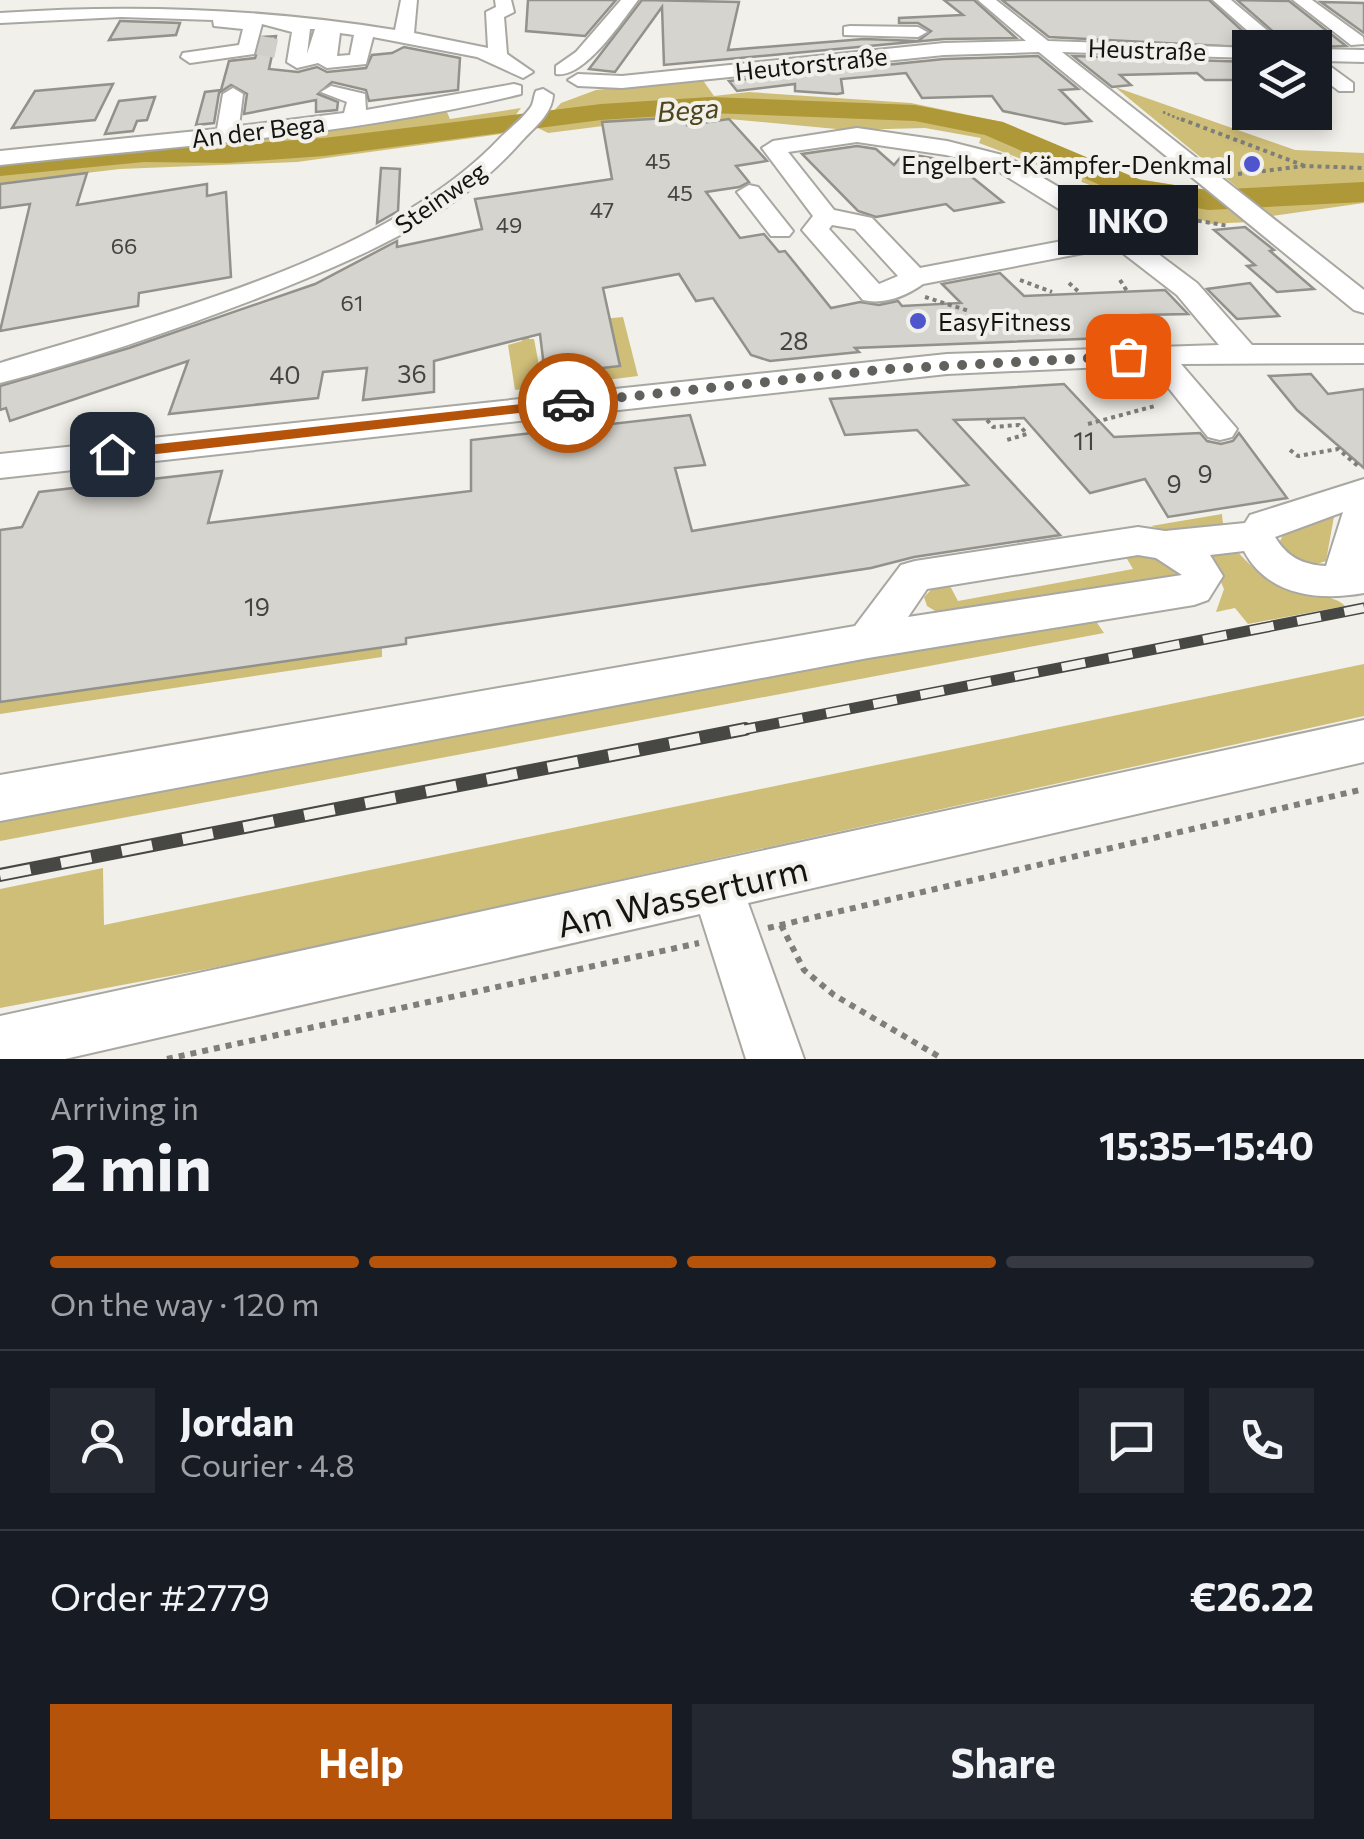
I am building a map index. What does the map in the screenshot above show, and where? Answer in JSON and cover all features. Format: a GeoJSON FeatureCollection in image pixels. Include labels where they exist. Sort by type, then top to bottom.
{"type":"FeatureCollection","features":[{"type":"Feature","properties":{"kind":"street"},"geometry":{"type":"LineString","coordinates":[[3,20],[100,6],[202,18],[253,24],[248,48],[242,52],[190,60],[202,18],[233,0]]}},
{"type":"Feature","properties":{"kind":"street"},"geometry":{"type":"LineString","coordinates":[[340,2],[339,18],[330,29],[327,62],[360,60],[362,36],[388,38],[407,30],[409,0]]}},
{"type":"Feature","properties":{"kind":"street"},"geometry":{"type":"LineString","coordinates":[[503,0],[505,12],[495,12],[498,57],[518,81],[543,101],[570,90],[571,75],[583,56],[630,0]]}},
{"type":"Feature","properties":{"kind":"street"},"geometry":{"type":"LineString","coordinates":[[986,0],[1226,179],[1258,218],[1364,304]]}},
{"type":"Feature","properties":{"kind":"street"},"geometry":{"type":"LineString","coordinates":[[1221,0],[1256,30]]}},
{"type":"Feature","properties":{"kind":"street"},"geometry":{"type":"LineString","coordinates":[[1301,0],[1360,49]]}},
{"type":"Feature","properties":{"kind":"street"},"geometry":{"type":"LineString","coordinates":[[908,11],[944,49]]}},
{"type":"Feature","properties":{"kind":"street"},"geometry":{"type":"LineString","coordinates":[[202,18],[269,42],[297,60],[317,57],[324,28],[333,24]]}},
{"type":"Feature","properties":{"kind":"street"},"geometry":{"type":"LineString","coordinates":[[269,42],[333,24],[498,57]]}},
{"type":"Feature","properties":{"kind":"street"},"geometry":{"type":"LineString","coordinates":[[269,42],[302,28],[297,60]]}},
{"type":"Feature","properties":{"kind":"street"},"geometry":{"type":"LineString","coordinates":[[850,31],[930,33]]}},
{"type":"Feature","properties":{"kind":"street","name":"Heutorstraße"},"geometry":{"type":"LineString","coordinates":[[518,81],[571,75],[622,82],[944,49],[1044,46]]}},
{"type":"Feature","properties":{"kind":"street","name":"Heustraße"},"geometry":{"type":"LineString","coordinates":[[1044,46],[1232,51]]}},
{"type":"Feature","properties":{"kind":"street"},"geometry":{"type":"LineString","coordinates":[[1332,52],[1360,49]]}},
{"type":"Feature","properties":{"kind":"street"},"geometry":{"type":"LineString","coordinates":[[1332,77],[1346,87]]}},
{"type":"Feature","properties":{"kind":"street","name":"An der Bega"},"geometry":{"type":"LineString","coordinates":[[0,158],[353,118],[484,98],[518,81]]}},
{"type":"Feature","properties":{"kind":"street"},"geometry":{"type":"LineString","coordinates":[[330,92],[358,98],[353,118]]}},
{"type":"Feature","properties":{"kind":"street"},"geometry":{"type":"LineString","coordinates":[[218,135],[233,94]]}},
{"type":"Feature","properties":{"kind":"street","name":"Steinweg"},"geometry":{"type":"LineString","coordinates":[[0,373],[263,293],[310,270],[431,209],[482,170],[543,101]]}},
{"type":"Feature","properties":{"kind":"street"},"geometry":{"type":"LineString","coordinates":[[906,283],[863,223],[826,216],[773,148],[856,135],[998,160],[1097,220],[1187,289],[1242,354]]}},
{"type":"Feature","properties":{"kind":"street"},"geometry":{"type":"LineString","coordinates":[[749,192],[780,231]]}},
{"type":"Feature","properties":{"kind":"street"},"geometry":{"type":"LineString","coordinates":[[826,216],[815,230],[873,294],[906,283],[1119,238]]}},
{"type":"Feature","properties":{"kind":"street"},"geometry":{"type":"LineString","coordinates":[[0,466],[889,369],[1159,355],[1364,354]]}},
{"type":"Feature","properties":{"kind":"street"},"geometry":{"type":"LineString","coordinates":[[1159,355],[1220,429]]}},
{"type":"Feature","properties":{"kind":"street"},"geometry":{"type":"LineString","coordinates":[[1263,525],[1359,529],[1326,585],[1288,574],[1260,550],[1256,536],[1263,525]]}},
{"type":"Feature","properties":{"kind":"street"},"geometry":{"type":"LineString","coordinates":[[0,798],[868,641],[915,576],[1138,541],[1165,545],[1256,536]]}},
{"type":"Feature","properties":{"kind":"street","name":"Am Wasserturm"},"geometry":{"type":"LineString","coordinates":[[0,1045],[1364,741]]}},
{"type":"Feature","properties":{"kind":"street"},"geometry":{"type":"LineString","coordinates":[[717,887],[775,1059]]}},
{"type":"Feature","properties":{"kind":"path"},"geometry":{"type":"LineString","coordinates":[[1156,108],[1226,139],[1304,166]]}},
{"type":"Feature","properties":{"kind":"path"},"geometry":{"type":"LineString","coordinates":[[1226,179],[1304,166],[1364,168]]}},
{"type":"Feature","properties":{"kind":"path"},"geometry":{"type":"LineString","coordinates":[[1097,220],[1147,212],[1217,226]]}},
{"type":"Feature","properties":{"kind":"path"},"geometry":{"type":"LineString","coordinates":[[1120,280],[1127,292]]}},
{"type":"Feature","properties":{"kind":"path"},"geometry":{"type":"LineString","coordinates":[[906,283],[969,311]]}},
{"type":"Feature","properties":{"kind":"path"},"geometry":{"type":"LineString","coordinates":[[1069,283],[1080,293]]}},
{"type":"Feature","properties":{"kind":"path"},"geometry":{"type":"LineString","coordinates":[[1088,424],[1156,406]]}},
{"type":"Feature","properties":{"kind":"path"},"geometry":{"type":"LineString","coordinates":[[987,420],[993,427],[1018,426],[1028,434],[1007,440]]}},
{"type":"Feature","properties":{"kind":"path"},"geometry":{"type":"LineString","coordinates":[[1290,450],[1298,456],[1338,448],[1359,529]]}},
{"type":"Feature","properties":{"kind":"path"},"geometry":{"type":"LineString","coordinates":[[781,925],[804,970],[834,994],[943,1059]]}},
{"type":"Feature","properties":{"kind":"shaded area"},"geometry":{"type":"Polygon","coordinates":[[[702,79],[714,96],[749,92],[911,103],[1002,122],[1133,178],[1210,191],[1249,222],[1208,224],[1158,211],[979,143],[981,138],[925,128],[847,130],[729,119],[700,123],[684,117],[603,122],[603,126],[548,133],[538,128],[561,103],[596,90],[702,79]]]}},
{"type":"Feature","properties":{"kind":"shaded area"},"geometry":{"type":"Polygon","coordinates":[[[1115,87],[1295,150],[1364,153],[1364,203],[1272,216],[1115,87]]]}},
{"type":"Feature","properties":{"kind":"shaded area"},"geometry":{"type":"Polygon","coordinates":[[[521,108],[501,134],[297,162],[120,169],[0,183],[0,160],[446,110],[450,119],[521,108]]]}},
{"type":"Feature","properties":{"kind":"shaded area"},"geometry":{"type":"Polygon","coordinates":[[[623,317],[638,376],[598,381],[596,369],[620,366],[612,327],[581,321],[623,317]]]}},
{"type":"Feature","properties":{"kind":"shaded area"},"geometry":{"type":"Polygon","coordinates":[[[531,326],[529,339],[534,339],[541,376],[568,374],[569,384],[515,390],[508,345],[522,341],[523,328],[531,326]]]}},
{"type":"Feature","properties":{"kind":"shaded area"},"geometry":{"type":"Polygon","coordinates":[[[1335,511],[1326,561],[1306,564],[1293,559],[1279,543],[1283,535],[1335,511]]]}},
{"type":"Feature","properties":{"kind":"shaded area"},"geometry":{"type":"Polygon","coordinates":[[[1222,514],[1230,541],[1262,574],[1288,589],[1330,598],[1345,606],[1248,624],[1235,608],[1216,612],[1224,589],[1214,566],[1179,536],[1151,526],[1222,514]]]}},
{"type":"Feature","properties":{"kind":"shaded area"},"geometry":{"type":"Polygon","coordinates":[[[1145,552],[1178,568],[1178,574],[1171,579],[940,614],[927,606],[924,597],[932,589],[949,584],[958,601],[1133,569],[1124,554],[1145,552]]]}},
{"type":"Feature","properties":{"kind":"shaded area"},"geometry":{"type":"Polygon","coordinates":[[[1093,617],[1104,633],[0,841],[0,820],[1093,617]]]}},
{"type":"Feature","properties":{"kind":"shaded area"},"geometry":{"type":"Polygon","coordinates":[[[382,648],[382,657],[0,714],[0,702],[382,648]]]}},
{"type":"Feature","properties":{"kind":"shaded area"},"geometry":{"type":"Polygon","coordinates":[[[1364,664],[1364,716],[260,959],[0,1008],[0,889],[103,868],[104,925],[1364,664]]]}},
{"type":"Feature","properties":{"kind":"building"},"geometry":{"type":"Polygon","coordinates":[[[528,0],[616,0],[585,36],[526,31],[528,0]]]}},
{"type":"Feature","properties":{"kind":"building"},"geometry":{"type":"Polygon","coordinates":[[[642,0],[739,2],[728,50],[864,39],[918,41],[931,31],[918,23],[899,23],[899,18],[963,15],[944,0],[974,0],[1016,38],[944,39],[664,65],[662,7],[615,72],[589,69],[642,0]]]}},
{"type":"Feature","properties":{"kind":"building"},"geometry":{"type":"Polygon","coordinates":[[[1002,0],[1209,0],[1242,30],[1232,30],[1232,46],[1049,37],[1002,0]]]}},
{"type":"Feature","properties":{"kind":"building"},"geometry":{"type":"Polygon","coordinates":[[[1237,0],[1289,1],[1326,30],[1271,30],[1237,0]]]}},
{"type":"Feature","properties":{"kind":"building"},"geometry":{"type":"Polygon","coordinates":[[[1321,2],[1364,3],[1364,33],[1321,2]]]}},
{"type":"Feature","properties":{"kind":"building"},"geometry":{"type":"Polygon","coordinates":[[[120,21],[180,23],[176,35],[109,40],[120,21]]]}},
{"type":"Feature","properties":{"kind":"building"},"geometry":{"type":"Polygon","coordinates":[[[1332,35],[1346,46],[1332,47],[1332,35]]]}},
{"type":"Feature","properties":{"kind":"building"},"geometry":{"type":"Polygon","coordinates":[[[276,36],[269,69],[298,72],[317,67],[327,72],[366,68],[372,55],[404,47],[460,58],[458,90],[369,101],[366,90],[332,82],[318,94],[338,102],[337,110],[316,112],[316,100],[244,114],[247,94],[231,85],[219,93],[214,123],[196,125],[205,92],[221,90],[229,61],[255,58],[262,37],[276,36]]]}},
{"type":"Feature","properties":{"kind":"building"},"geometry":{"type":"Polygon","coordinates":[[[1038,56],[1078,89],[1060,90],[1091,121],[1065,124],[1003,111],[992,96],[922,98],[906,73],[841,79],[843,93],[837,94],[795,91],[795,84],[737,91],[729,81],[944,59],[1038,56]]]}},
{"type":"Feature","properties":{"kind":"building"},"geometry":{"type":"Polygon","coordinates":[[[1073,56],[1232,61],[1232,80],[1205,80],[1197,73],[1120,75],[1131,85],[1112,87],[1073,56]]]}},
{"type":"Feature","properties":{"kind":"building"},"geometry":{"type":"Polygon","coordinates":[[[113,84],[95,120],[12,128],[35,91],[113,84]]]}},
{"type":"Feature","properties":{"kind":"building"},"geometry":{"type":"Polygon","coordinates":[[[155,97],[147,120],[137,121],[133,131],[105,134],[119,101],[155,97]]]}},
{"type":"Feature","properties":{"kind":"building"},"geometry":{"type":"Polygon","coordinates":[[[684,117],[687,125],[729,119],[767,161],[736,166],[749,182],[706,192],[740,238],[764,234],[779,252],[785,251],[831,308],[860,302],[879,305],[898,301],[902,306],[961,303],[942,284],[1000,273],[1024,296],[1165,290],[1188,314],[1142,315],[1157,336],[855,348],[859,352],[770,361],[751,355],[713,298],[696,301],[679,274],[603,288],[620,366],[593,369],[595,379],[571,382],[570,372],[545,375],[540,334],[434,361],[434,392],[363,400],[367,368],[323,372],[318,398],[169,414],[188,361],[10,421],[6,408],[0,410],[0,386],[129,348],[315,284],[397,241],[397,247],[482,229],[475,199],[612,179],[602,122],[684,117]]]}},
{"type":"Feature","properties":{"kind":"building"},"geometry":{"type":"Polygon","coordinates":[[[857,146],[876,149],[894,165],[904,153],[966,164],[962,169],[1003,202],[954,211],[946,204],[876,217],[858,211],[802,154],[857,146]]]}},
{"type":"Feature","properties":{"kind":"building"},"geometry":{"type":"Polygon","coordinates":[[[381,168],[400,169],[398,211],[377,223],[381,168]]]}},
{"type":"Feature","properties":{"kind":"building"},"geometry":{"type":"Polygon","coordinates":[[[87,173],[77,205],[207,184],[207,196],[226,192],[231,277],[139,293],[138,306],[0,331],[30,204],[0,208],[0,184],[87,173]]]}},
{"type":"Feature","properties":{"kind":"building"},"geometry":{"type":"Polygon","coordinates":[[[1245,227],[1314,289],[1277,292],[1247,266],[1255,265],[1214,230],[1245,227]]]}},
{"type":"Feature","properties":{"kind":"building"},"geometry":{"type":"Polygon","coordinates":[[[1250,283],[1279,316],[1237,319],[1207,289],[1250,283]]]}},
{"type":"Feature","properties":{"kind":"building"},"geometry":{"type":"Polygon","coordinates":[[[1311,374],[1328,394],[1364,389],[1364,468],[1297,410],[1269,376],[1311,374]]]}},
{"type":"Feature","properties":{"kind":"building"},"geometry":{"type":"Polygon","coordinates":[[[1064,384],[1114,437],[1200,433],[1207,441],[1221,444],[1233,441],[1239,433],[1287,498],[1168,517],[1145,479],[1090,493],[1024,418],[954,420],[1060,535],[914,557],[871,568],[406,638],[406,644],[0,702],[0,530],[22,527],[39,492],[222,471],[208,523],[471,491],[471,440],[690,415],[705,465],[675,468],[692,531],[968,485],[917,430],[845,435],[830,399],[1064,384]]]}},
{"type":"Feature","properties":{"kind":"waterway","name":"Bega"},"geometry":{"type":"LineString","coordinates":[[0,167],[144,153],[227,154],[324,147],[601,112],[710,105],[915,113],[993,128],[1134,188],[1208,200],[1364,192]]}},
{"type":"Feature","properties":{"kind":"tunnel"},"geometry":{"type":"LineString","coordinates":[[265,56],[269,36]]}},
{"type":"Feature","properties":{"kind":"railway"},"geometry":{"type":"LineString","coordinates":[[732,732],[1364,608]]}},
{"type":"Feature","properties":{"kind":"railway"},"geometry":{"type":"LineString","coordinates":[[0,875],[745,729]]}},
{"type":"Feature","properties":{"kind":"way so far"},"geometry":{"type":"LineString","coordinates":[[568,403],[947,364],[1128,356]]}},
{"type":"Feature","properties":{"kind":"place","name":"Engelbert-Kämpfer-Denkmal"},"geometry":{"type":"Point","coordinates":[1252,164]}},
{"type":"Feature","properties":{"kind":"place","name":"EasyFitness"},"geometry":{"type":"Point","coordinates":[918,321]}},
{"type":"Feature","properties":{"kind":"place","name":"INKO"},"geometry":{"type":"Point","coordinates":[1128,356]}},
{"type":"Feature","properties":{"kind":"route"},"geometry":{"type":"LineString","coordinates":[[112,454],[568,403]]}}]}
